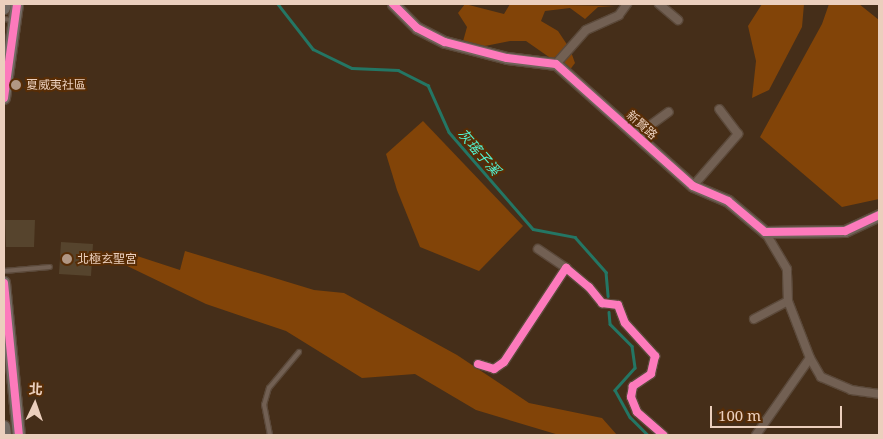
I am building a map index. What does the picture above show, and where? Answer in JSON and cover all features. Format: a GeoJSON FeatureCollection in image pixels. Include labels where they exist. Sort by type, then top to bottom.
{"type":"FeatureCollection","features":[{"type":"Feature","properties":{"kind":"main road"},"geometry":{"type":"LineString","coordinates":[[4,8],[5,4]]}},
{"type":"Feature","properties":{"kind":"main road"},"geometry":{"type":"LineString","coordinates":[[4,98],[9,20],[17,4]]}},
{"type":"Feature","properties":{"kind":"main road"},"geometry":{"type":"LineString","coordinates":[[4,283],[5,316],[19,435]]}},
{"type":"Feature","properties":{"kind":"main road"},"geometry":{"type":"LineString","coordinates":[[4,427],[5,435]]}},
{"type":"Feature","properties":{"kind":"street"},"geometry":{"type":"LineString","coordinates":[[393,4],[417,28],[445,42],[506,58],[556,64],[586,30],[619,15],[627,4]]}},
{"type":"Feature","properties":{"kind":"street"},"geometry":{"type":"LineString","coordinates":[[659,4],[678,20]]}},
{"type":"Feature","properties":{"kind":"street","name":"新賢路"},"geometry":{"type":"LineString","coordinates":[[556,64],[693,186],[728,201],[765,232]]}},
{"type":"Feature","properties":{"kind":"street"},"geometry":{"type":"LineString","coordinates":[[693,186],[738,134],[719,109]]}},
{"type":"Feature","properties":{"kind":"street"},"geometry":{"type":"LineString","coordinates":[[636,135],[669,112]]}},
{"type":"Feature","properties":{"kind":"street"},"geometry":{"type":"LineString","coordinates":[[765,232],[845,231],[879,216]]}},
{"type":"Feature","properties":{"kind":"street"},"geometry":{"type":"LineString","coordinates":[[765,232],[787,268],[788,301],[810,358],[821,378],[851,390],[879,394]]}},
{"type":"Feature","properties":{"kind":"street"},"geometry":{"type":"LineString","coordinates":[[538,249],[589,287],[602,303],[618,305],[624,323],[655,356],[651,374],[633,386],[631,397],[637,412],[663,435]]}},
{"type":"Feature","properties":{"kind":"street"},"geometry":{"type":"LineString","coordinates":[[478,364],[494,369],[504,362],[566,268]]}},
{"type":"Feature","properties":{"kind":"street"},"geometry":{"type":"LineString","coordinates":[[754,319],[788,301]]}},
{"type":"Feature","properties":{"kind":"street"},"geometry":{"type":"LineString","coordinates":[[756,435],[810,358]]}},
{"type":"Feature","properties":{"kind":"lane"},"geometry":{"type":"LineString","coordinates":[[4,271],[50,268]]}},
{"type":"Feature","properties":{"kind":"lane"},"geometry":{"type":"LineString","coordinates":[[270,435],[264,405],[269,388],[299,352]]}},
{"type":"Feature","properties":{"kind":"shaded area"},"geometry":{"type":"Polygon","coordinates":[[[465,4],[504,14],[510,4],[615,6],[598,7],[585,19],[570,8],[545,11],[541,21],[558,31],[570,49],[575,63],[569,71],[526,41],[510,41],[480,47],[462,45],[467,27],[458,13],[465,4]]]}},
{"type":"Feature","properties":{"kind":"shaded area"},"geometry":{"type":"Polygon","coordinates":[[[762,4],[804,4],[802,27],[769,90],[752,98],[756,61],[748,26],[762,4]]]}},
{"type":"Feature","properties":{"kind":"shaded area"},"geometry":{"type":"Polygon","coordinates":[[[829,4],[859,4],[879,20],[879,199],[842,207],[760,137],[822,24],[829,4]]]}},
{"type":"Feature","properties":{"kind":"shaded area"},"geometry":{"type":"Polygon","coordinates":[[[423,121],[523,226],[479,271],[420,247],[397,190],[386,154],[423,121]]]}},
{"type":"Feature","properties":{"kind":"shaded area"},"geometry":{"type":"Polygon","coordinates":[[[185,251],[314,290],[344,293],[457,355],[529,403],[602,418],[617,435],[559,435],[476,410],[415,374],[362,378],[286,331],[206,304],[119,262],[131,254],[180,270],[185,251]]]}},
{"type":"Feature","properties":{"kind":"building"},"geometry":{"type":"Polygon","coordinates":[[[5,220],[35,220],[34,247],[6,247],[5,220]]]}},
{"type":"Feature","properties":{"kind":"building"},"geometry":{"type":"Polygon","coordinates":[[[61,242],[93,244],[91,276],[59,274],[61,242]]]}},
{"type":"Feature","properties":{"kind":"waterway","name":"灰瑤子溪"},"geometry":{"type":"LineString","coordinates":[[278,4],[313,49],[352,68],[398,70],[428,85],[449,132],[533,229],[575,237],[606,272],[608,296]]}},
{"type":"Feature","properties":{"kind":"waterway","name":"灰瑤子溪"},"geometry":{"type":"LineString","coordinates":[[609,312],[610,324],[632,346],[635,368],[615,390],[630,417],[648,435]]}},
{"type":"Feature","properties":{"kind":"cycle path"},"geometry":{"type":"LineString","coordinates":[[4,98],[17,4]]}},
{"type":"Feature","properties":{"kind":"cycle path"},"geometry":{"type":"LineString","coordinates":[[393,4],[417,28],[445,42],[507,58],[556,64],[693,186],[728,201],[765,232],[845,231],[879,215]]}},
{"type":"Feature","properties":{"kind":"cycle path"},"geometry":{"type":"LineString","coordinates":[[478,364],[494,369],[504,362],[566,268],[589,287],[602,303],[618,305],[625,323],[655,356],[651,374],[633,386],[631,397],[637,412],[663,435]]}},
{"type":"Feature","properties":{"kind":"cycle path"},"geometry":{"type":"LineString","coordinates":[[4,283],[19,435]]}},
{"type":"Feature","properties":{"kind":"place","name":"夏威夷社區"},"geometry":{"type":"Point","coordinates":[16,85]}},
{"type":"Feature","properties":{"kind":"place","name":"北極玄聖宮"},"geometry":{"type":"Point","coordinates":[67,259]}}]}
